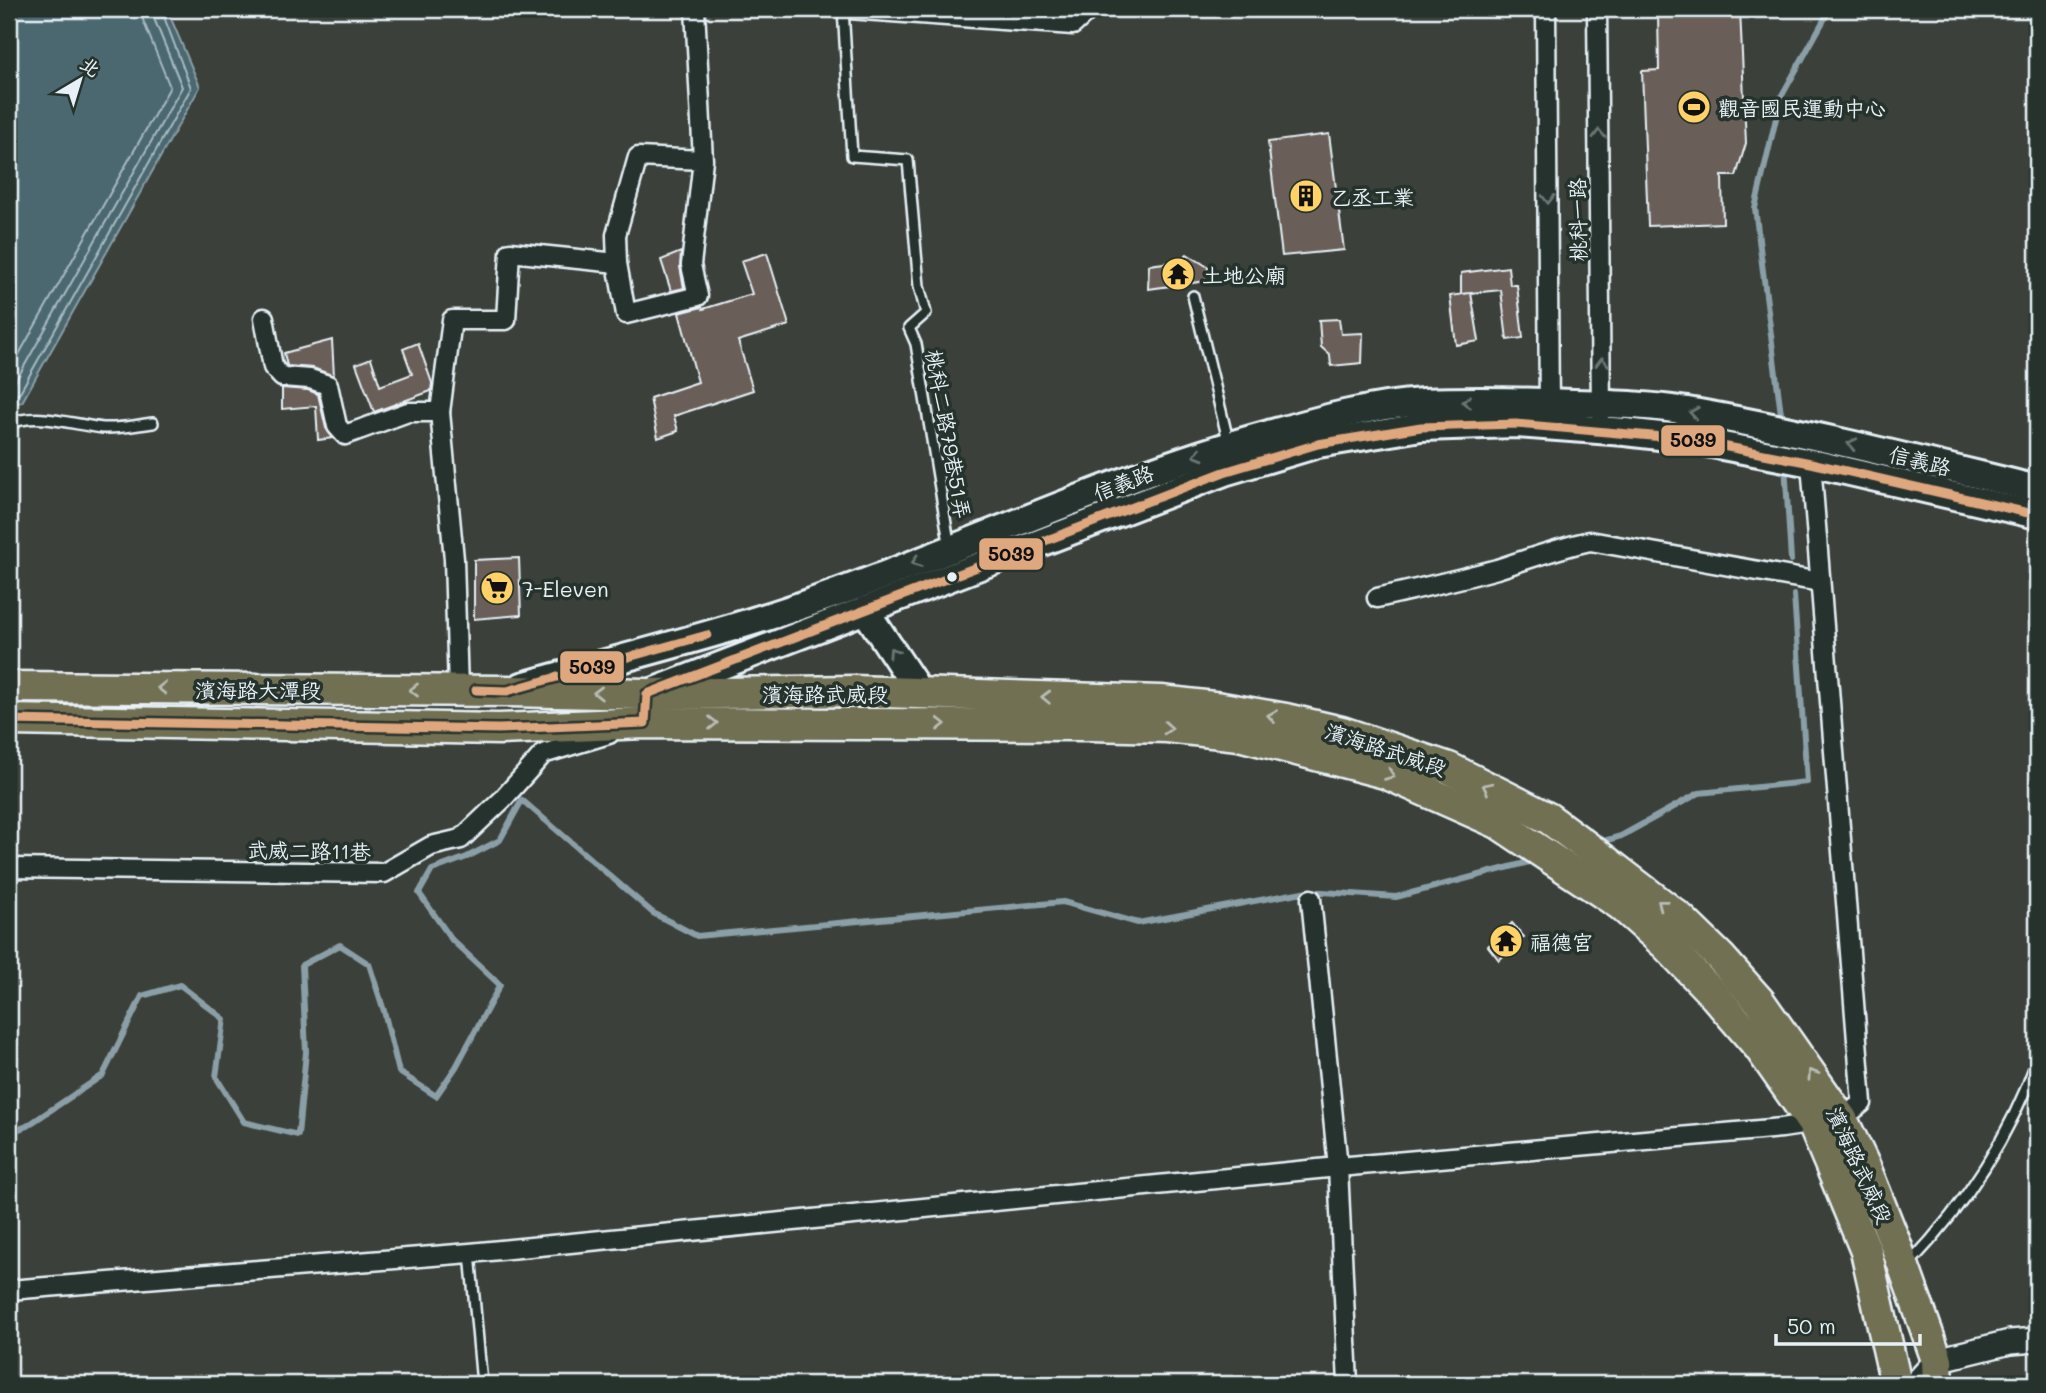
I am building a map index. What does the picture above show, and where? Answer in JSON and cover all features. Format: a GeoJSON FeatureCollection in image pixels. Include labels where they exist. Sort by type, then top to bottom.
{"type":"FeatureCollection","features":[{"type":"Feature","properties":{"kind":"main road","name":"信義路"},"geometry":{"type":"LineString","coordinates":[[647,694],[865,610],[1233,457],[1351,413],[1420,402],[1601,417],[1696,412],[1802,433],[2037,489]]}},
{"type":"Feature","properties":{"kind":"main road","name":"信義路"},"geometry":{"type":"LineString","coordinates":[[1601,417],[1686,439],[1804,462],[2037,515]]}},
{"type":"Feature","properties":{"kind":"main road","name":"信義路"},"geometry":{"type":"LineString","coordinates":[[507,691],[725,630],[817,600],[1125,479],[1233,457]]}},
{"type":"Feature","properties":{"kind":"main road"},"geometry":{"type":"LineString","coordinates":[[865,610],[920,693]]}},
{"type":"Feature","properties":{"kind":"main road"},"geometry":{"type":"LineString","coordinates":[[639,653],[647,694],[645,723]]}},
{"type":"Feature","properties":{"kind":"main road","name":"濱海路大潭段"},"geometry":{"type":"LineString","coordinates":[[9,687],[507,691]]}},
{"type":"Feature","properties":{"kind":"main road","name":"濱海路武威段"},"geometry":{"type":"LineString","coordinates":[[507,691],[647,694],[853,691],[1161,701],[1286,719],[1342,732],[1449,768],[1548,818],[1594,852],[1681,919],[1760,1002],[1842,1119],[1865,1167],[1905,1269],[1938,1372]]}},
{"type":"Feature","properties":{"kind":"main road","name":"濱海路大潭段"},"geometry":{"type":"LineString","coordinates":[[9,720],[499,729],[645,723]]}},
{"type":"Feature","properties":{"kind":"main road","name":"濱海路武威段"},"geometry":{"type":"LineString","coordinates":[[645,723],[1088,724],[1167,727],[1239,735],[1385,773],[1498,823],[1621,905],[1666,945],[1759,1047],[1813,1124],[1866,1251],[1896,1384]]}},
{"type":"Feature","properties":{"kind":"street"},"geometry":{"type":"LineString","coordinates":[[695,9],[703,160],[691,265],[698,296],[625,314],[617,263],[616,235],[638,157],[703,160]]}},
{"type":"Feature","properties":{"kind":"street"},"geometry":{"type":"LineString","coordinates":[[849,9],[1073,25],[1090,9]]}},
{"type":"Feature","properties":{"kind":"street","name":"桃科一路"},"geometry":{"type":"LineString","coordinates":[[1546,9],[1549,414]]}},
{"type":"Feature","properties":{"kind":"street","name":"桃科一路"},"geometry":{"type":"LineString","coordinates":[[1597,9],[1601,417]]}},
{"type":"Feature","properties":{"kind":"street"},"geometry":{"type":"LineString","coordinates":[[458,690],[454,559],[440,412],[452,320],[506,320],[510,252],[617,263]]}},
{"type":"Feature","properties":{"kind":"street"},"geometry":{"type":"LineString","coordinates":[[264,318],[272,367],[282,377],[310,379],[328,385],[337,426],[345,435],[408,412],[440,412]]}},
{"type":"Feature","properties":{"kind":"street"},"geometry":{"type":"LineString","coordinates":[[9,1290],[470,1253],[1338,1167],[1782,1128],[1842,1119],[1862,1103],[1820,582],[1804,462]]}},
{"type":"Feature","properties":{"kind":"street"},"geometry":{"type":"LineString","coordinates":[[1377,598],[1446,583],[1501,568],[1560,547],[1590,541],[1820,582]]}},
{"type":"Feature","properties":{"kind":"street","name":"武威二路11巷"},"geometry":{"type":"LineString","coordinates":[[9,868],[384,873],[431,846],[461,839],[502,800],[543,754],[645,723]]}},
{"type":"Feature","properties":{"kind":"street"},"geometry":{"type":"LineString","coordinates":[[1311,900],[1338,1167],[1348,1384]]}},
{"type":"Feature","properties":{"kind":"street"},"geometry":{"type":"LineString","coordinates":[[1915,1384],[2010,1342],[2037,1340]]}},
{"type":"Feature","properties":{"kind":"lane","name":"桃科二路79巷51弄"},"geometry":{"type":"LineString","coordinates":[[843,9],[852,156],[908,160],[919,286],[926,313],[909,328],[916,344],[951,549]]}},
{"type":"Feature","properties":{"kind":"lane"},"geometry":{"type":"LineString","coordinates":[[1193,296],[1233,457]]}},
{"type":"Feature","properties":{"kind":"lane"},"geometry":{"type":"LineString","coordinates":[[9,424],[20,419],[103,428],[153,423]]}},
{"type":"Feature","properties":{"kind":"lane"},"geometry":{"type":"LineString","coordinates":[[1905,1269],[1937,1233],[1990,1160],[2037,1060]]}},
{"type":"Feature","properties":{"kind":"lane"},"geometry":{"type":"LineString","coordinates":[[470,1253],[482,1384]]}},
{"type":"Feature","properties":{"kind":"water"},"geometry":{"type":"Polygon","coordinates":[[[9,9],[167,9],[200,87],[22,402],[9,404],[9,9]]]}},
{"type":"Feature","properties":{"kind":"building","name":"觀音國民運動中心"},"geometry":{"type":"Polygon","coordinates":[[[1740,9],[1746,143],[1736,176],[1722,176],[1723,223],[1648,226],[1642,71],[1659,70],[1658,14],[1740,9]]]}},
{"type":"Feature","properties":{"kind":"building","name":"乙丞工業"},"geometry":{"type":"Polygon","coordinates":[[[1329,134],[1344,250],[1282,256],[1268,142],[1329,134]]]}},
{"type":"Feature","properties":{"kind":"building"},"geometry":{"type":"Polygon","coordinates":[[[681,252],[680,267],[684,288],[671,291],[661,260],[681,252]]]}},
{"type":"Feature","properties":{"kind":"building"},"geometry":{"type":"Polygon","coordinates":[[[767,253],[789,325],[738,341],[753,390],[674,416],[678,431],[658,438],[650,398],[698,382],[679,313],[702,307],[703,309],[752,294],[741,261],[767,253]]]}},
{"type":"Feature","properties":{"kind":"building","name":"土地公廟"},"geometry":{"type":"Polygon","coordinates":[[[1187,254],[1208,267],[1206,281],[1148,289],[1149,265],[1180,261],[1187,254]]]}},
{"type":"Feature","properties":{"kind":"building"},"geometry":{"type":"Polygon","coordinates":[[[1508,267],[1510,285],[1517,285],[1523,338],[1507,340],[1501,290],[1471,293],[1479,341],[1456,345],[1450,296],[1470,293],[1461,294],[1461,273],[1508,267]]]}},
{"type":"Feature","properties":{"kind":"building"},"geometry":{"type":"Polygon","coordinates":[[[1339,319],[1341,334],[1363,333],[1362,363],[1331,366],[1330,355],[1321,347],[1319,320],[1339,319]]]}},
{"type":"Feature","properties":{"kind":"building"},"geometry":{"type":"Polygon","coordinates":[[[332,340],[334,376],[313,368],[287,366],[284,353],[332,340]]]}},
{"type":"Feature","properties":{"kind":"building"},"geometry":{"type":"Polygon","coordinates":[[[418,343],[432,383],[431,391],[374,412],[356,364],[371,358],[380,386],[412,374],[403,349],[418,343]]]}},
{"type":"Feature","properties":{"kind":"building"},"geometry":{"type":"Polygon","coordinates":[[[282,388],[308,390],[318,394],[326,428],[333,438],[318,440],[316,406],[282,409],[282,388]]]}},
{"type":"Feature","properties":{"kind":"building","name":"7-Eleven"},"geometry":{"type":"Polygon","coordinates":[[[519,558],[521,615],[474,619],[474,560],[519,558]]]}},
{"type":"Feature","properties":{"kind":"building","name":"福德宮"},"geometry":{"type":"Polygon","coordinates":[[[1512,923],[1524,937],[1499,960],[1488,946],[1512,923]]]}},
{"type":"Feature","properties":{"kind":"waterway"},"geometry":{"type":"LineString","coordinates":[[1782,422],[1755,208],[1781,97],[1830,9]]}},
{"type":"Feature","properties":{"kind":"waterway"},"geometry":{"type":"LineString","coordinates":[[1785,464],[1791,560]]}},
{"type":"Feature","properties":{"kind":"waterway"},"geometry":{"type":"LineString","coordinates":[[1597,843],[1621,836],[1699,793],[1807,782],[1794,595]]}},
{"type":"Feature","properties":{"kind":"waterway"},"geometry":{"type":"LineString","coordinates":[[9,1133],[27,1126],[103,1075],[142,996],[180,985],[224,1019],[216,1077],[244,1122],[298,1135],[306,1052],[302,965],[340,945],[369,964],[399,1072],[436,1096],[456,1067],[500,985],[452,940],[419,893],[432,870],[467,857],[500,840],[522,800],[653,913],[697,936],[1063,902],[1138,923],[1308,891],[1396,897],[1529,862]]}},
{"type":"Feature","properties":{"kind":"transit line","name":"5039"},"geometry":{"type":"LineString","coordinates":[[9,720],[499,729],[645,723],[647,694],[1224,472],[1318,444],[1421,427],[1516,424],[1686,439],[1811,463],[2037,515]]}},
{"type":"Feature","properties":{"kind":"transit line","name":"5039"},"geometry":{"type":"LineString","coordinates":[[476,690],[507,691],[707,635]]}},
{"type":"Feature","properties":{"kind":"place","name":"觀音國民運動中心"},"geometry":{"type":"Point","coordinates":[1694,107]}},
{"type":"Feature","properties":{"kind":"place","name":"乙丞工業"},"geometry":{"type":"Point","coordinates":[1306,196]}},
{"type":"Feature","properties":{"kind":"place","name":"土地公廟"},"geometry":{"type":"Point","coordinates":[1178,274]}},
{"type":"Feature","properties":{"kind":"place","name":"7-Eleven"},"geometry":{"type":"Point","coordinates":[497,588]}},
{"type":"Feature","properties":{"kind":"place","name":"福德宮"},"geometry":{"type":"Point","coordinates":[1506,941]}}]}
